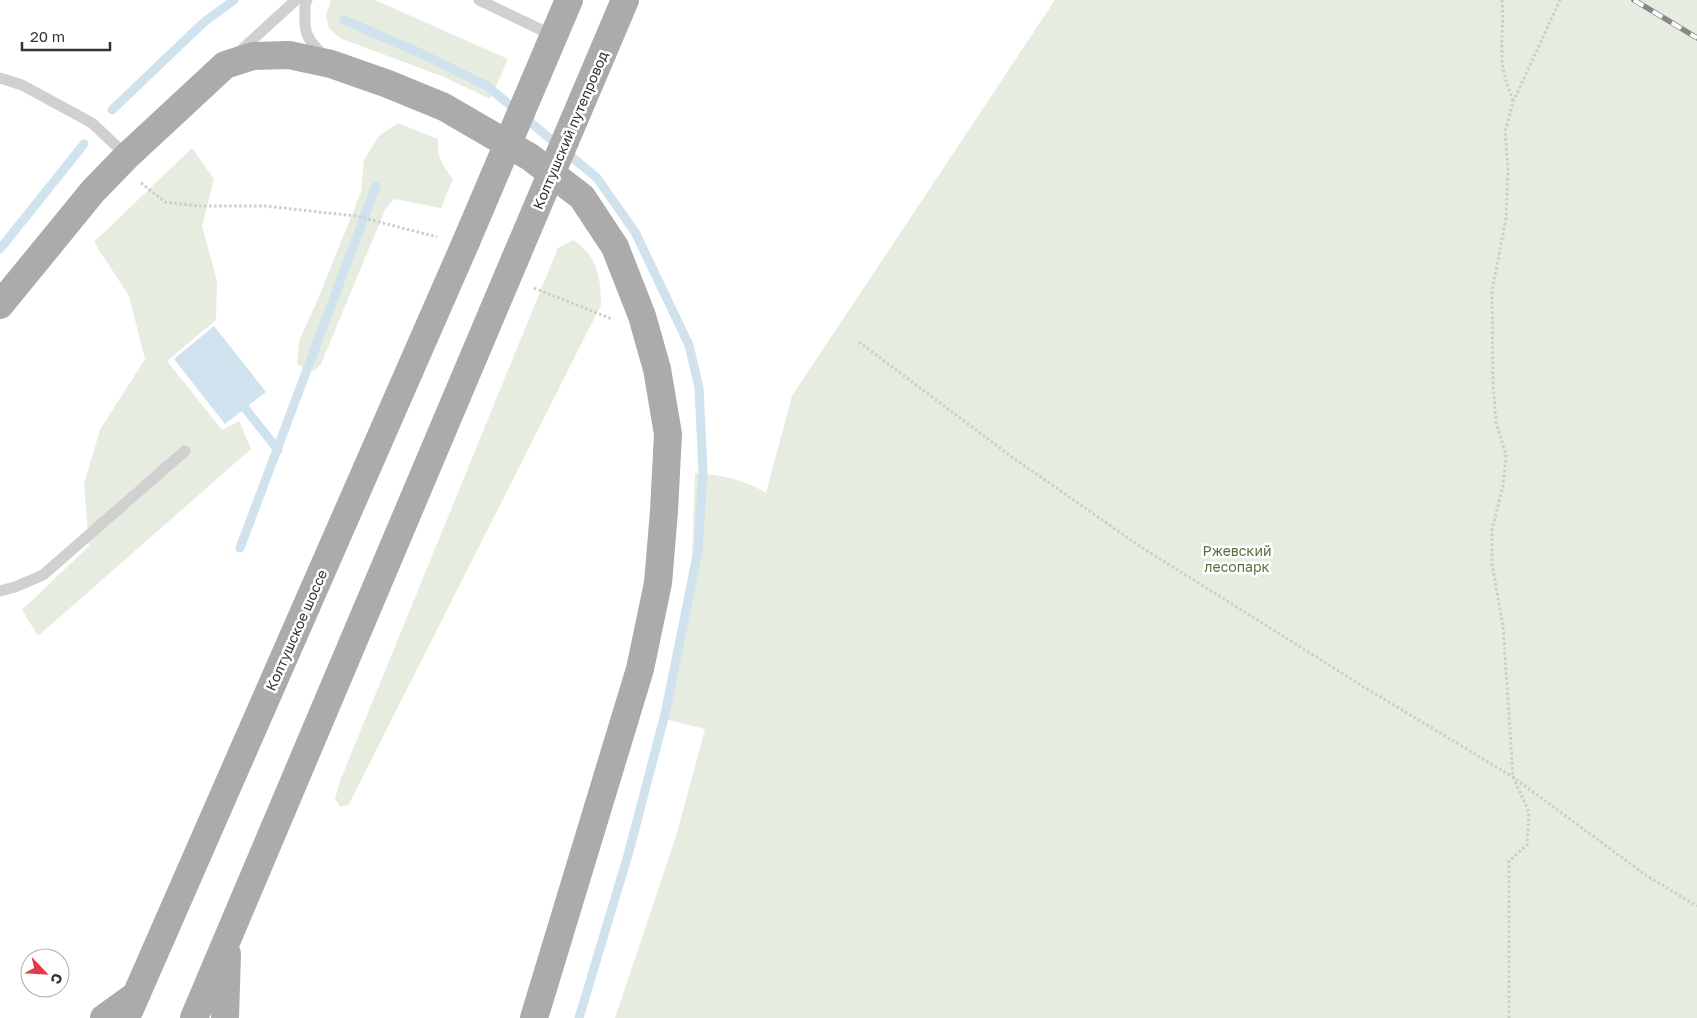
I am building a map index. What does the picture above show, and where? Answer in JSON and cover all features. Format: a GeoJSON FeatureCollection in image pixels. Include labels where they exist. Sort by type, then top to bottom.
{"type":"FeatureCollection","features":[{"type":"Feature","properties":{"kind":"main road"},"geometry":{"type":"LineString","coordinates":[[454,240],[558,38],[569,0]]}},
{"type":"Feature","properties":{"kind":"main road","name":"Колтушский путепровод"},"geometry":{"type":"LineString","coordinates":[[227,940],[625,0]]}},
{"type":"Feature","properties":{"kind":"main road"},"geometry":{"type":"LineString","coordinates":[[0,305],[93,191],[132,168],[225,65],[254,56],[289,55],[331,64],[388,84],[444,107],[530,157],[582,196],[615,247],[642,316],[657,369],[668,434],[664,511],[658,583],[640,669],[534,1018]]}},
{"type":"Feature","properties":{"kind":"main road","name":"Колтушское шоссе"},"geometry":{"type":"LineString","coordinates":[[131,1006],[454,240]]}},
{"type":"Feature","properties":{"kind":"main road"},"geometry":{"type":"LineString","coordinates":[[194,1018],[227,940]]}},
{"type":"Feature","properties":{"kind":"main road"},"geometry":{"type":"LineString","coordinates":[[225,1018],[227,940]]}},
{"type":"Feature","properties":{"kind":"main road"},"geometry":{"type":"LineString","coordinates":[[104,1018],[131,1006]]}},
{"type":"Feature","properties":{"kind":"lane"},"geometry":{"type":"LineString","coordinates":[[225,65],[296,0]]}},
{"type":"Feature","properties":{"kind":"lane"},"geometry":{"type":"LineString","coordinates":[[307,0],[305,4],[304,28],[310,42],[331,64]]}},
{"type":"Feature","properties":{"kind":"lane"},"geometry":{"type":"LineString","coordinates":[[479,0],[558,38]]}},
{"type":"Feature","properties":{"kind":"lane"},"geometry":{"type":"LineString","coordinates":[[0,78],[22,85],[92,123],[132,168]]}},
{"type":"Feature","properties":{"kind":"lane"},"geometry":{"type":"LineString","coordinates":[[0,591],[43,575],[186,451]]}},
{"type":"Feature","properties":{"kind":"path"},"geometry":{"type":"LineString","coordinates":[[1502,0],[1504,14],[1503,73],[1513,102]]}},
{"type":"Feature","properties":{"kind":"path"},"geometry":{"type":"LineString","coordinates":[[1509,1018],[1509,861],[1526,845],[1529,812],[1513,777],[1503,627],[1492,563],[1492,529],[1503,486],[1506,455],[1496,422],[1493,384],[1492,290],[1506,219],[1508,168],[1506,132],[1513,102],[1560,0]]}},
{"type":"Feature","properties":{"kind":"path"},"geometry":{"type":"LineString","coordinates":[[132,168],[165,202],[199,206],[266,206],[356,216],[454,240]]}},
{"type":"Feature","properties":{"kind":"path"},"geometry":{"type":"LineString","coordinates":[[531,286],[618,321]]}},
{"type":"Feature","properties":{"kind":"path"},"geometry":{"type":"LineString","coordinates":[[859,342],[1012,457],[1141,547],[1364,687],[1513,777],[1647,876],[1697,906]]}},
{"type":"Feature","properties":{"kind":"green space"},"geometry":{"type":"Polygon","coordinates":[[[331,0],[375,0],[508,59],[490,99],[444,77],[342,39],[329,29],[326,15],[331,0]]]}},
{"type":"Feature","properties":{"kind":"green space","name":"Ржевский лесопарк"},"geometry":{"type":"Polygon","coordinates":[[[1055,0],[1697,0],[1697,1018],[615,1018],[677,833],[705,729],[661,718],[692,557],[695,473],[732,479],[758,488],[766,493],[792,396],[1055,0]]]}},
{"type":"Feature","properties":{"kind":"green space"},"geometry":{"type":"Polygon","coordinates":[[[398,123],[438,139],[438,152],[441,161],[453,179],[441,208],[394,199],[385,210],[321,364],[314,371],[304,369],[297,363],[299,341],[361,192],[364,160],[379,136],[398,123]]]}},
{"type":"Feature","properties":{"kind":"green space"},"geometry":{"type":"Polygon","coordinates":[[[192,148],[214,179],[202,226],[217,281],[216,320],[167,361],[222,430],[239,421],[251,449],[38,636],[22,610],[89,546],[84,484],[100,430],[145,359],[129,296],[94,242],[192,148]]]}},
{"type":"Feature","properties":{"kind":"green space"},"geometry":{"type":"Polygon","coordinates":[[[573,240],[588,253],[596,268],[600,286],[601,305],[349,804],[341,807],[335,799],[340,781],[558,248],[573,240]]]}},
{"type":"Feature","properties":{"kind":"water"},"geometry":{"type":"Polygon","coordinates":[[[214,326],[266,392],[225,424],[174,359],[214,326]]]}},
{"type":"Feature","properties":{"kind":"waterway"},"geometry":{"type":"LineString","coordinates":[[112,110],[203,23],[234,0]]}},
{"type":"Feature","properties":{"kind":"waterway"},"geometry":{"type":"LineString","coordinates":[[344,20],[420,53],[487,86],[597,178],[635,232],[689,345],[699,388],[703,471],[698,551],[665,714],[628,855],[579,1018]]}},
{"type":"Feature","properties":{"kind":"waterway"},"geometry":{"type":"LineString","coordinates":[[0,249],[84,144]]}},
{"type":"Feature","properties":{"kind":"waterway"},"geometry":{"type":"LineString","coordinates":[[240,548],[376,186]]}},
{"type":"Feature","properties":{"kind":"waterway"},"geometry":{"type":"LineString","coordinates":[[245,408],[278,450]]}},
{"type":"Feature","properties":{"kind":"railway"},"geometry":{"type":"LineString","coordinates":[[1634,0],[1697,38]]}}]}
